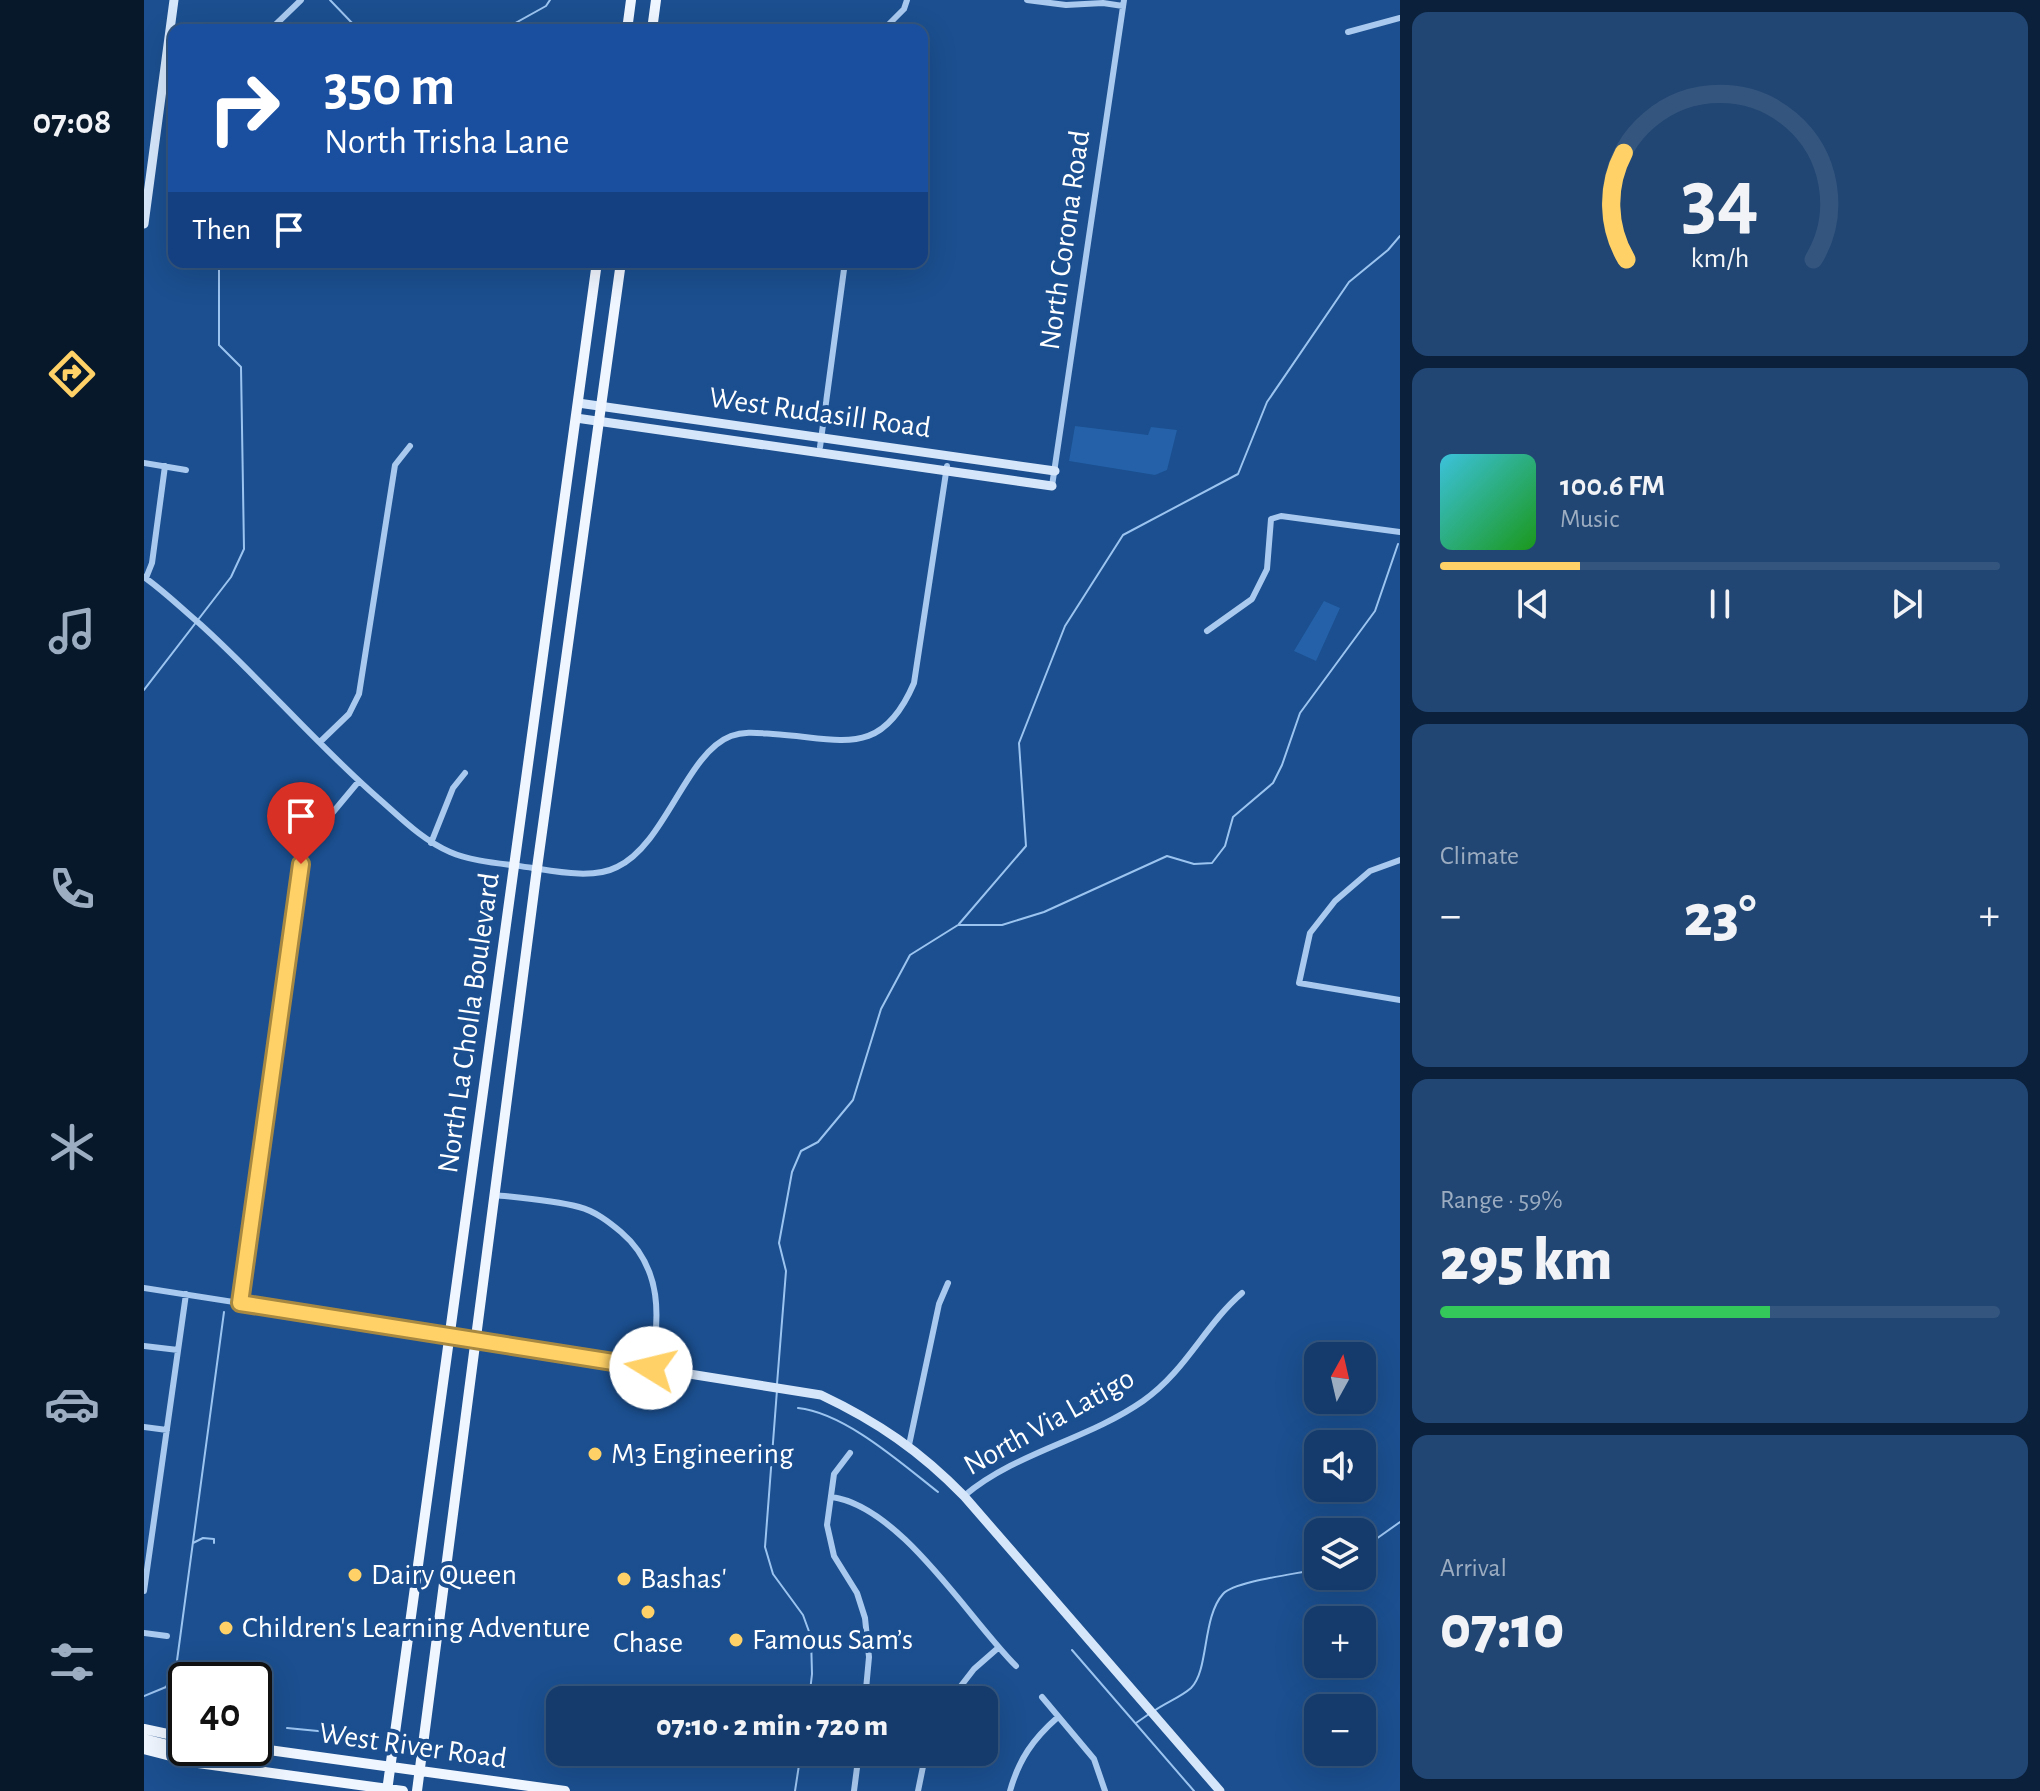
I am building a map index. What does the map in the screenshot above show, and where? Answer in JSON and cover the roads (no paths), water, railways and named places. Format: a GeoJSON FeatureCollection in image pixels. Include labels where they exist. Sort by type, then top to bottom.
{"type":"FeatureCollection","features":[{"type":"Feature","properties":{"kind":"main road"},"geometry":{"type":"LineString","coordinates":[[628,24],[631,0]]}},
{"type":"Feature","properties":{"kind":"main road"},"geometry":{"type":"LineString","coordinates":[[653,24],[656,0]]}},
{"type":"Feature","properties":{"kind":"main road","name":"North La Cholla Boulevard"},"geometry":{"type":"LineString","coordinates":[[387,1790],[596,268]]}},
{"type":"Feature","properties":{"kind":"main road","name":"North La Cholla Boulevard"},"geometry":{"type":"LineString","coordinates":[[417,1791],[537,868],[620,268]]}},
{"type":"Feature","properties":{"kind":"main road"},"geometry":{"type":"LineString","coordinates":[[144,1729],[168,1734]]}},
{"type":"Feature","properties":{"kind":"main road"},"geometry":{"type":"LineString","coordinates":[[144,1739],[168,1745]]}},
{"type":"Feature","properties":{"kind":"main road","name":"West River Road"},"geometry":{"type":"LineString","coordinates":[[144,1749],[198,1763],[403,1791]]}},
{"type":"Feature","properties":{"kind":"main road","name":"West River Road"},"geometry":{"type":"LineString","coordinates":[[272,1750],[565,1791]]}},
{"type":"Feature","properties":{"kind":"street"},"geometry":{"type":"LineString","coordinates":[[171,24],[174,0]]}},
{"type":"Feature","properties":{"kind":"street"},"geometry":{"type":"LineString","coordinates":[[276,24],[301,0]]}},
{"type":"Feature","properties":{"kind":"street"},"geometry":{"type":"LineString","coordinates":[[889,24],[904,9],[907,0]]}},
{"type":"Feature","properties":{"kind":"street"},"geometry":{"type":"LineString","coordinates":[[1027,0],[1066,5],[1123,3]]}},
{"type":"Feature","properties":{"kind":"street","name":"North Corona Road"},"geometry":{"type":"LineString","coordinates":[[1052,486],[1123,3]]}},
{"type":"Feature","properties":{"kind":"street"},"geometry":{"type":"LineString","coordinates":[[1348,32],[1400,18]]}},
{"type":"Feature","properties":{"kind":"street"},"geometry":{"type":"LineString","coordinates":[[144,224],[168,45]]}},
{"type":"Feature","properties":{"kind":"street"},"geometry":{"type":"LineString","coordinates":[[821,442],[844,268]]}},
{"type":"Feature","properties":{"kind":"street","name":"West Rudasill Road"},"geometry":{"type":"LineString","coordinates":[[578,403],[821,442],[1055,471]]}},
{"type":"Feature","properties":{"kind":"street","name":"West Rudasill Road"},"geometry":{"type":"LineString","coordinates":[[576,418],[947,468],[1052,486]]}},
{"type":"Feature","properties":{"kind":"street"},"geometry":{"type":"LineString","coordinates":[[320,742],[349,714],[359,694],[395,465],[410,446]]}},
{"type":"Feature","properties":{"kind":"street"},"geometry":{"type":"LineString","coordinates":[[144,463],[186,470]]}},
{"type":"Feature","properties":{"kind":"street"},"geometry":{"type":"LineString","coordinates":[[165,466],[152,563],[145,578],[235,656],[359,781],[431,843],[454,854],[583,873],[619,867],[652,835],[713,746],[729,737],[747,732],[845,742],[886,728],[904,706],[914,683],[947,468]]}},
{"type":"Feature","properties":{"kind":"street"},"geometry":{"type":"LineString","coordinates":[[1207,631],[1252,599],[1267,569],[1271,519],[1281,516],[1400,532]]}},
{"type":"Feature","properties":{"kind":"street"},"geometry":{"type":"LineString","coordinates":[[431,843],[442,807],[465,773]]}},
{"type":"Feature","properties":{"kind":"street"},"geometry":{"type":"LineString","coordinates":[[240,1303],[304,847],[359,781]]}},
{"type":"Feature","properties":{"kind":"street"},"geometry":{"type":"LineString","coordinates":[[1400,860],[1370,871],[1335,901],[1310,933],[1299,983],[1400,1000]]}},
{"type":"Feature","properties":{"kind":"street"},"geometry":{"type":"LineString","coordinates":[[494,1195],[582,1208],[609,1222],[634,1243],[651,1271],[657,1304],[657,1338],[651,1368]]}},
{"type":"Feature","properties":{"kind":"street"},"geometry":{"type":"LineString","coordinates":[[909,1445],[939,1304],[948,1283]]}},
{"type":"Feature","properties":{"kind":"street"},"geometry":{"type":"LineString","coordinates":[[144,1288],[451,1336]]}},
{"type":"Feature","properties":{"kind":"street","name":"North Via Latigo"},"geometry":{"type":"LineString","coordinates":[[451,1336],[821,1395],[860,1414],[909,1445],[938,1468],[964,1496],[996,1472],[1125,1413],[1146,1399],[1191,1355],[1225,1307],[1242,1293]]}},
{"type":"Feature","properties":{"kind":"street"},"geometry":{"type":"LineString","coordinates":[[144,1589],[186,1294]]}},
{"type":"Feature","properties":{"kind":"street"},"geometry":{"type":"LineString","coordinates":[[144,1346],[178,1350]]}},
{"type":"Feature","properties":{"kind":"street"},"geometry":{"type":"LineString","coordinates":[[144,1427],[167,1430]]}},
{"type":"Feature","properties":{"kind":"street"},"geometry":{"type":"LineString","coordinates":[[850,1453],[834,1474],[827,1525],[834,1556],[857,1593],[869,1634],[866,1686]]}},
{"type":"Feature","properties":{"kind":"street"},"geometry":{"type":"LineString","coordinates":[[964,1496],[1220,1791]]}},
{"type":"Feature","properties":{"kind":"street"},"geometry":{"type":"LineString","coordinates":[[832,1497],[855,1503],[892,1528],[1016,1666]]}},
{"type":"Feature","properties":{"kind":"street"},"geometry":{"type":"LineString","coordinates":[[144,1507],[156,1508]]}},
{"type":"Feature","properties":{"kind":"street"},"geometry":{"type":"LineString","coordinates":[[144,1633],[167,1636]]}},
{"type":"Feature","properties":{"kind":"street"},"geometry":{"type":"LineString","coordinates":[[961,1686],[974,1669],[998,1648]]}},
{"type":"Feature","properties":{"kind":"street"},"geometry":{"type":"LineString","coordinates":[[1042,1697],[1094,1759],[1105,1791]]}},
{"type":"Feature","properties":{"kind":"street"},"geometry":{"type":"LineString","coordinates":[[1010,1791],[1023,1755],[1058,1717]]}},
{"type":"Feature","properties":{"kind":"street"},"geometry":{"type":"LineString","coordinates":[[854,1791],[857,1766]]}},
{"type":"Feature","properties":{"kind":"street"},"geometry":{"type":"LineString","coordinates":[[918,1791],[923,1766]]}},
{"type":"Feature","properties":{"kind":"waterway"},"geometry":{"type":"LineString","coordinates":[[330,0],[353,24]]}},
{"type":"Feature","properties":{"kind":"waterway"},"geometry":{"type":"LineString","coordinates":[[514,24],[546,6],[550,0]]}},
{"type":"Feature","properties":{"kind":"waterway"},"geometry":{"type":"LineString","coordinates":[[959,924],[1026,846],[1019,743],[1065,626],[1123,535],[1238,474],[1267,402],[1349,282],[1400,236]]}},
{"type":"Feature","properties":{"kind":"waterway"},"geometry":{"type":"LineString","coordinates":[[144,690],[231,577],[244,549],[241,367],[219,345],[220,268]]}},
{"type":"Feature","properties":{"kind":"waterway"},"geometry":{"type":"LineString","coordinates":[[777,1384],[786,1271],[779,1243],[792,1172],[801,1151],[818,1142],[853,1100],[881,1009],[910,955],[958,925],[1002,925],[1044,912],[1167,856],[1194,864],[1212,863],[1225,846],[1233,817],[1273,783],[1300,713],[1375,611],[1398,544]]}},
{"type":"Feature","properties":{"kind":"waterway"},"geometry":{"type":"LineString","coordinates":[[144,1696],[166,1687],[176,1668],[224,1312]]}},
{"type":"Feature","properties":{"kind":"waterway"},"geometry":{"type":"LineString","coordinates":[[777,1390],[765,1547],[773,1574],[803,1615],[811,1637],[811,1686]]}},
{"type":"Feature","properties":{"kind":"waterway"},"geometry":{"type":"LineString","coordinates":[[798,1408],[816,1412],[853,1429],[938,1492]]}},
{"type":"Feature","properties":{"kind":"waterway"},"geometry":{"type":"LineString","coordinates":[[1376,1539],[1400,1522]]}},
{"type":"Feature","properties":{"kind":"waterway"},"geometry":{"type":"LineString","coordinates":[[193,1543],[203,1538],[214,1539],[214,1543]]}},
{"type":"Feature","properties":{"kind":"waterway"},"geometry":{"type":"LineString","coordinates":[[1154,1711],[1187,1691],[1197,1680],[1212,1616],[1223,1594],[1240,1585],[1304,1572]]}},
{"type":"Feature","properties":{"kind":"waterway"},"geometry":{"type":"LineString","coordinates":[[1072,1650],[1194,1791]]}},
{"type":"Feature","properties":{"kind":"waterway"},"geometry":{"type":"LineString","coordinates":[[1136,1723],[1149,1714]]}},
{"type":"Feature","properties":{"kind":"waterway"},"geometry":{"type":"LineString","coordinates":[[287,1728],[359,1735]]}},
{"type":"Feature","properties":{"kind":"waterway"},"geometry":{"type":"LineString","coordinates":[[795,1791],[799,1766]]}},
{"type":"Feature","properties":{"kind":"place","name":"M3 Engineering"},"geometry":{"type":"Point","coordinates":[595,1454]}},
{"type":"Feature","properties":{"kind":"place","name":"Dairy Queen"},"geometry":{"type":"Point","coordinates":[355,1575]}},
{"type":"Feature","properties":{"kind":"place","name":"Bashas'"},"geometry":{"type":"Point","coordinates":[624,1579]}},
{"type":"Feature","properties":{"kind":"place","name":"Chase"},"geometry":{"type":"Point","coordinates":[648,1612]}},
{"type":"Feature","properties":{"kind":"place","name":"Children's Learning Adventure"},"geometry":{"type":"Point","coordinates":[226,1628]}},
{"type":"Feature","properties":{"kind":"place","name":"Famous Sam’s"},"geometry":{"type":"Point","coordinates":[736,1640]}}]}
